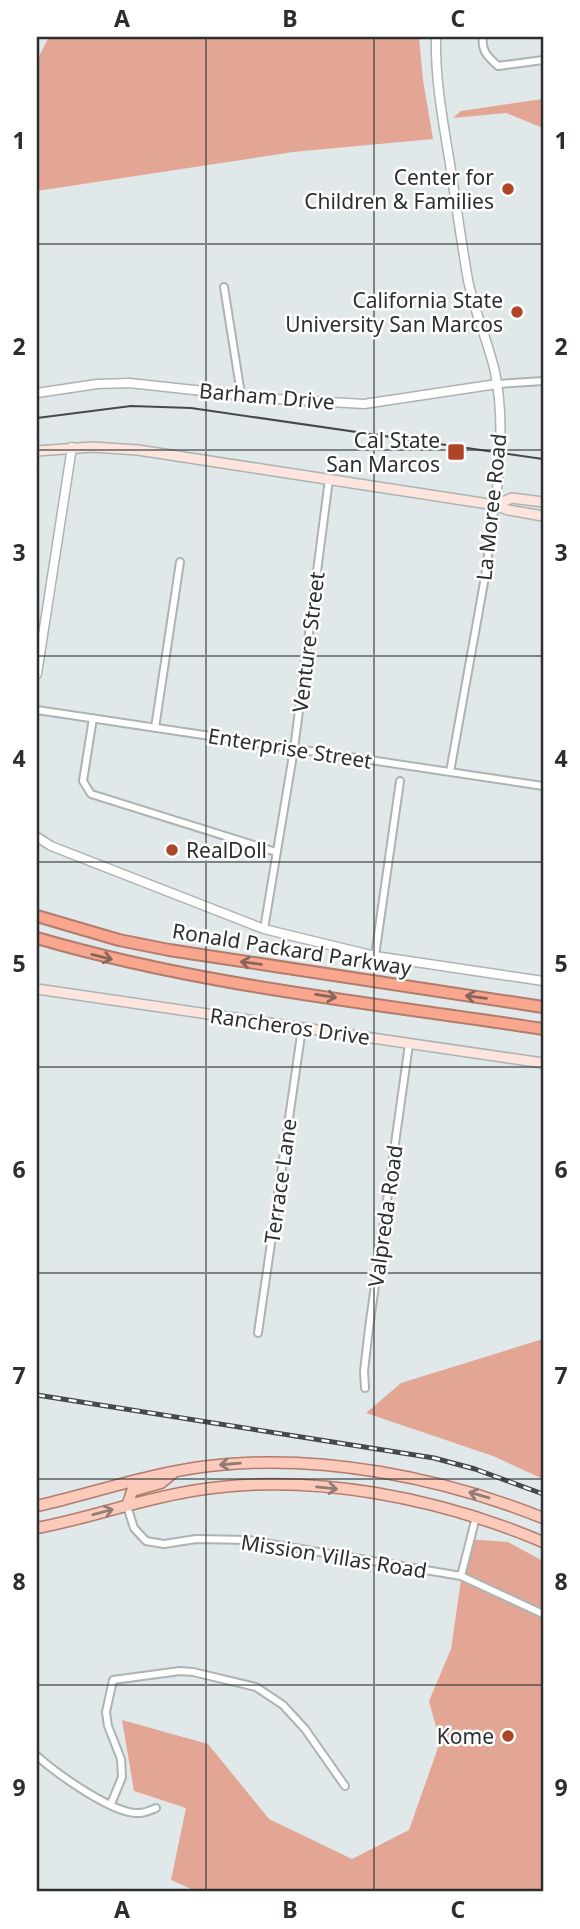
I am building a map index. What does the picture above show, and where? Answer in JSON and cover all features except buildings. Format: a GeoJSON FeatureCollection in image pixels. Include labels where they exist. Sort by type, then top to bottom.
{"type":"FeatureCollection","features":[{"type":"Feature","properties":{"kind":"highway","name":"Ronald Packard Parkway"},"geometry":{"type":"LineString","coordinates":[[37,916],[119,940],[169,950],[543,1007]]}},
{"type":"Feature","properties":{"kind":"highway","name":"Ronald Packard Parkway"},"geometry":{"type":"LineString","coordinates":[[37,938],[100,956],[196,976],[543,1029]]}},
{"type":"Feature","properties":{"kind":"main road"},"geometry":{"type":"LineString","coordinates":[[37,451],[72,447],[138,450],[495,505],[543,516]]}},
{"type":"Feature","properties":{"kind":"main road"},"geometry":{"type":"LineString","coordinates":[[495,505],[512,498],[543,502]]}},
{"type":"Feature","properties":{"kind":"main road","name":"Rancheros Drive"},"geometry":{"type":"LineString","coordinates":[[37,989],[543,1063]]}},
{"type":"Feature","properties":{"kind":"main road"},"geometry":{"type":"LineString","coordinates":[[37,1506],[175,1471],[247,1463],[308,1464],[351,1468],[454,1488],[517,1507],[543,1518]]}},
{"type":"Feature","properties":{"kind":"main road"},"geometry":{"type":"LineString","coordinates":[[127,1506],[132,1491],[161,1483],[175,1471]]}},
{"type":"Feature","properties":{"kind":"main road"},"geometry":{"type":"LineString","coordinates":[[37,1528],[206,1489],[287,1485],[340,1489],[400,1499],[475,1517],[543,1542]]}},
{"type":"Feature","properties":{"kind":"street","name":"La Moree Road"},"geometry":{"type":"LineString","coordinates":[[436,37],[436,76],[468,280],[497,384],[500,416],[499,472],[485,577],[450,772]]}},
{"type":"Feature","properties":{"kind":"street"},"geometry":{"type":"LineString","coordinates":[[483,37],[482,45],[486,55],[498,66],[543,60]]}},
{"type":"Feature","properties":{"kind":"street"},"geometry":{"type":"LineString","coordinates":[[224,287],[241,394]]}},
{"type":"Feature","properties":{"kind":"street"},"geometry":{"type":"LineString","coordinates":[[497,384],[543,381]]}},
{"type":"Feature","properties":{"kind":"street","name":"Barham Drive"},"geometry":{"type":"LineString","coordinates":[[37,393],[97,384],[129,383],[364,404],[497,384]]}},
{"type":"Feature","properties":{"kind":"street"},"geometry":{"type":"LineString","coordinates":[[37,674],[72,447]]}},
{"type":"Feature","properties":{"kind":"street","name":"Venture Street"},"geometry":{"type":"LineString","coordinates":[[264,929],[294,749],[329,479]]}},
{"type":"Feature","properties":{"kind":"street"},"geometry":{"type":"LineString","coordinates":[[155,728],[180,562]]}},
{"type":"Feature","properties":{"kind":"street","name":"Enterprise Street"},"geometry":{"type":"LineString","coordinates":[[37,709],[543,786]]}},
{"type":"Feature","properties":{"kind":"street"},"geometry":{"type":"LineString","coordinates":[[93,718],[83,781],[90,794],[276,852]]}},
{"type":"Feature","properties":{"kind":"street"},"geometry":{"type":"LineString","coordinates":[[374,956],[400,781]]}},
{"type":"Feature","properties":{"kind":"street"},"geometry":{"type":"LineString","coordinates":[[37,837],[51,846],[264,929],[374,956],[543,981]]}},
{"type":"Feature","properties":{"kind":"street","name":"Terrace Lane"},"geometry":{"type":"LineString","coordinates":[[258,1333],[302,1028]]}},
{"type":"Feature","properties":{"kind":"street","name":"Valpreda Road"},"geometry":{"type":"LineString","coordinates":[[365,1388],[364,1371],[369,1328],[409,1044]]}},
{"type":"Feature","properties":{"kind":"street","name":"Mission Villas Road"},"geometry":{"type":"LineString","coordinates":[[127,1506],[134,1528],[146,1541],[164,1544],[196,1539],[248,1540],[461,1576]]}},
{"type":"Feature","properties":{"kind":"street"},"geometry":{"type":"LineString","coordinates":[[475,1517],[461,1576],[543,1614]]}},
{"type":"Feature","properties":{"kind":"street"},"geometry":{"type":"LineString","coordinates":[[111,1804],[122,1777],[121,1759],[108,1726],[106,1712],[113,1680],[180,1671],[256,1687],[283,1705],[305,1729],[345,1786]]}},
{"type":"Feature","properties":{"kind":"street"},"geometry":{"type":"LineString","coordinates":[[37,1756],[75,1786],[111,1804],[138,1813],[156,1808]]}},
{"type":"Feature","properties":{"kind":"shaded area"},"geometry":{"type":"Polygon","coordinates":[[[49,37],[419,37],[433,139],[293,152],[37,191],[37,60],[49,37]]]}},
{"type":"Feature","properties":{"kind":"shaded area"},"geometry":{"type":"Polygon","coordinates":[[[543,99],[543,128],[506,113],[453,118],[461,111],[543,99]]]}},
{"type":"Feature","properties":{"kind":"shaded area"},"geometry":{"type":"Polygon","coordinates":[[[543,1339],[543,1479],[493,1456],[366,1413],[401,1383],[543,1339]]]}},
{"type":"Feature","properties":{"kind":"shaded area"},"geometry":{"type":"Polygon","coordinates":[[[467,1539],[508,1542],[543,1561],[543,1892],[198,1892],[171,1880],[186,1808],[134,1791],[122,1720],[208,1744],[269,1819],[352,1859],[409,1830],[440,1742],[429,1701],[451,1649],[467,1539]]]}},
{"type":"Feature","properties":{"kind":"tram line"},"geometry":{"type":"LineString","coordinates":[[37,418],[131,406],[191,408],[543,459]]}},
{"type":"Feature","properties":{"kind":"railway"},"geometry":{"type":"LineString","coordinates":[[37,1395],[434,1458],[475,1469],[543,1494]]}},
{"type":"Feature","properties":{"kind":"place","name":"Center for Children & Families"},"geometry":{"type":"Point","coordinates":[508,189]}},
{"type":"Feature","properties":{"kind":"place","name":"California State University San Marcos"},"geometry":{"type":"Point","coordinates":[517,312]}},
{"type":"Feature","properties":{"kind":"place","name":"Cal State San Marcos"},"geometry":{"type":"Point","coordinates":[456,452]}},
{"type":"Feature","properties":{"kind":"place","name":"RealDoll"},"geometry":{"type":"Point","coordinates":[172,850]}},
{"type":"Feature","properties":{"kind":"place","name":"Kome"},"geometry":{"type":"Point","coordinates":[508,1736]}}]}
